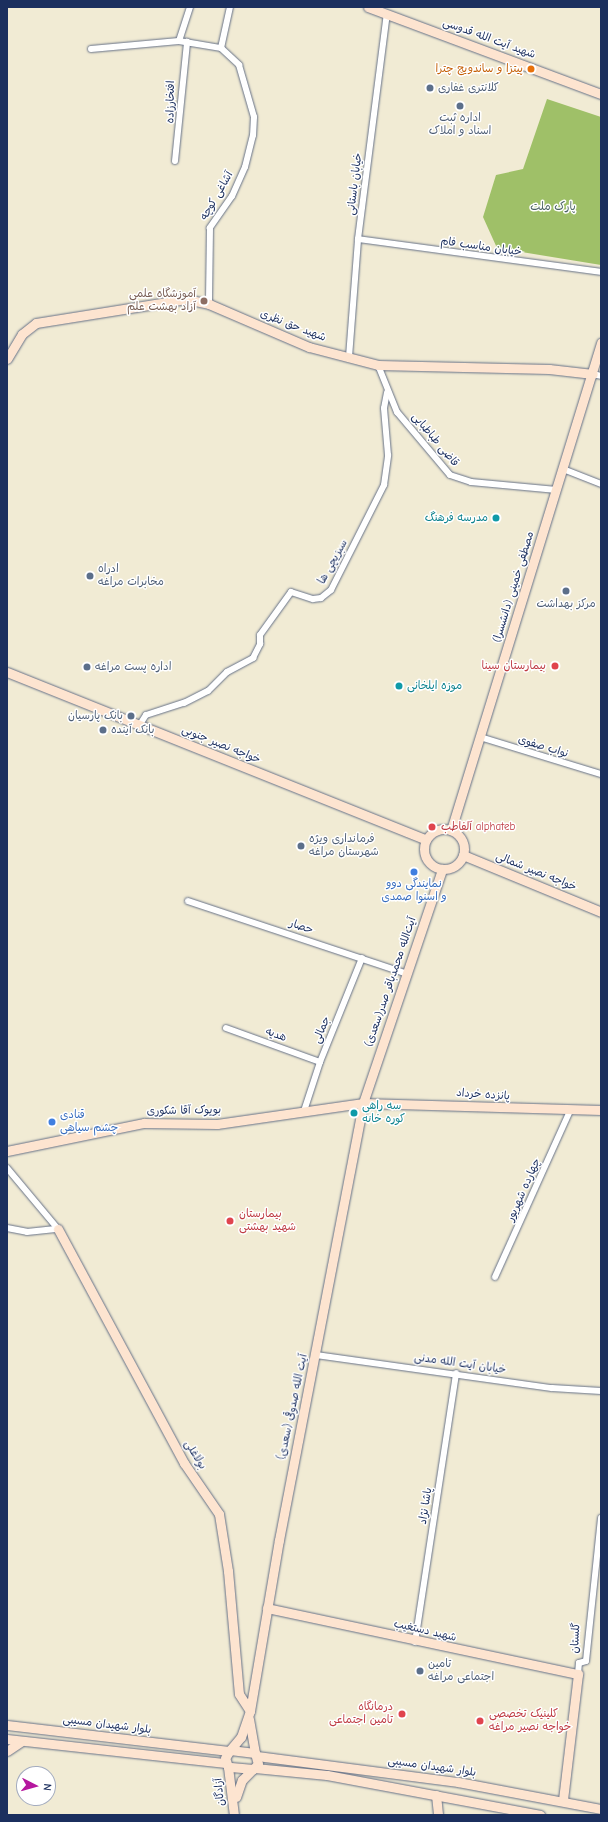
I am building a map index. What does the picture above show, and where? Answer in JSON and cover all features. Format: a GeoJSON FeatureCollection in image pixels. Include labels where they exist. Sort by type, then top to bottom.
{"type":"FeatureCollection","features":[{"type":"Feature","properties":{"kind":"street"},"geometry":{"type":"LineString","coordinates":[[179,41],[190,7]]}},
{"type":"Feature","properties":{"kind":"street"},"geometry":{"type":"LineString","coordinates":[[91,49],[179,41],[221,48],[230,7]]}},
{"type":"Feature","properties":{"kind":"street","name":"شهید آیت الله قدوسی"},"geometry":{"type":"LineString","coordinates":[[374,8],[601,94]]}},
{"type":"Feature","properties":{"kind":"street","name":"خیابان باستانی"},"geometry":{"type":"LineString","coordinates":[[349,357],[358,239],[387,14]]}},
{"type":"Feature","properties":{"kind":"street","name":"افتخارزاده"},"geometry":{"type":"LineString","coordinates":[[175,161],[187,42]]}},
{"type":"Feature","properties":{"kind":"street","name":"آشاغی کوچه"},"geometry":{"type":"LineString","coordinates":[[209,304],[210,228],[245,167],[254,117],[239,65],[221,48]]}},
{"type":"Feature","properties":{"kind":"street","name":"خیابان مناسب فام"},"geometry":{"type":"LineString","coordinates":[[358,239],[601,272]]}},
{"type":"Feature","properties":{"kind":"street","name":"شهید حق نظری"},"geometry":{"type":"LineString","coordinates":[[7,359],[30,326],[53,318],[186,299],[209,304],[309,347],[378,365],[542,368],[597,375]]}},
{"type":"Feature","properties":{"kind":"street","name":"مصطفی خمینی (دانشسرا)"},"geometry":{"type":"LineString","coordinates":[[451,830],[563,469],[597,375],[601,343]]}},
{"type":"Feature","properties":{"kind":"street","name":"قاضی طباطبایی"},"geometry":{"type":"LineString","coordinates":[[378,365],[387,392],[397,412],[450,475],[471,482],[557,490]]}},
{"type":"Feature","properties":{"kind":"street","name":"سبزیچی ها"},"geometry":{"type":"LineString","coordinates":[[139,726],[146,715],[184,703],[208,691],[227,672],[253,658],[260,644],[260,635],[291,592],[312,600],[321,598],[331,590],[372,513],[387,471],[384,408],[387,392]]}},
{"type":"Feature","properties":{"kind":"street"},"geometry":{"type":"LineString","coordinates":[[563,469],[601,484]]}},
{"type":"Feature","properties":{"kind":"street","name":"خواجه نصیر جنوبی"},"geometry":{"type":"LineString","coordinates":[[7,672],[426,840]]}},
{"type":"Feature","properties":{"kind":"street","name":"نواب صفوی"},"geometry":{"type":"LineString","coordinates":[[480,737],[601,774]]}},
{"type":"Feature","properties":{"kind":"street"},"geometry":{"type":"LineString","coordinates":[[439,829],[451,830],[463,843],[463,855],[457,864],[442,869],[425,857],[426,840],[439,829]]}},
{"type":"Feature","properties":{"kind":"street","name":"خواجه نصیر شمالی"},"geometry":{"type":"LineString","coordinates":[[463,855],[601,912]]}},
{"type":"Feature","properties":{"kind":"street","name":"آیت‌الله محمدباقر صدر(سعدی)"},"geometry":{"type":"LineString","coordinates":[[363,1103],[408,974],[442,869]]}},
{"type":"Feature","properties":{"kind":"street","name":"حصار"},"geometry":{"type":"LineString","coordinates":[[188,901],[408,974]]}},
{"type":"Feature","properties":{"kind":"street","name":"جمالی"},"geometry":{"type":"LineString","coordinates":[[304,1111],[320,1062],[362,958]]}},
{"type":"Feature","properties":{"kind":"street","name":"هدیه"},"geometry":{"type":"LineString","coordinates":[[226,1028],[320,1062]]}},
{"type":"Feature","properties":{"kind":"street","name":"پانزده خرداد"},"geometry":{"type":"LineString","coordinates":[[363,1103],[601,1110]]}},
{"type":"Feature","properties":{"kind":"street","name":"بویوک آقا شکوری"},"geometry":{"type":"LineString","coordinates":[[7,1151],[144,1123],[217,1124],[363,1103]]}},
{"type":"Feature","properties":{"kind":"street","name":"آیت الله صدوقی (سعدی)"},"geometry":{"type":"LineString","coordinates":[[249,1714],[267,1608],[363,1103]]}},
{"type":"Feature","properties":{"kind":"street","name":"چهارده شهریور"},"geometry":{"type":"LineString","coordinates":[[495,1277],[570,1110]]}},
{"type":"Feature","properties":{"kind":"street","name":"بولاغلی"},"geometry":{"type":"LineString","coordinates":[[7,1168],[58,1229],[184,1463],[219,1514],[228,1571],[239,1694],[249,1714]]}},
{"type":"Feature","properties":{"kind":"street"},"geometry":{"type":"LineString","coordinates":[[7,1228],[27,1232],[58,1229]]}},
{"type":"Feature","properties":{"kind":"street","name":"خیابان آیت الله مدنی"},"geometry":{"type":"LineString","coordinates":[[316,1355],[456,1373],[552,1388],[601,1392]]}},
{"type":"Feature","properties":{"kind":"street","name":"پاشا نژاد"},"geometry":{"type":"LineString","coordinates":[[416,1642],[456,1373]]}},
{"type":"Feature","properties":{"kind":"street","name":"گلستان"},"geometry":{"type":"LineString","coordinates":[[563,1800],[579,1662],[586,1661],[601,1518]]}},
{"type":"Feature","properties":{"kind":"street","name":"شهید دستغیب"},"geometry":{"type":"LineString","coordinates":[[267,1608],[416,1642],[578,1674]]}},
{"type":"Feature","properties":{"kind":"street"},"geometry":{"type":"LineString","coordinates":[[229,1751],[240,1737],[249,1714]]}},
{"type":"Feature","properties":{"kind":"street"},"geometry":{"type":"LineString","coordinates":[[234,1811],[242,1780],[254,1768],[256,1754],[249,1714]]}},
{"type":"Feature","properties":{"kind":"street"},"geometry":{"type":"LineString","coordinates":[[7,1721],[18,1726]]}},
{"type":"Feature","properties":{"kind":"street","name":"بلوار شهیدان مسیبی"},"geometry":{"type":"LineString","coordinates":[[7,1725],[256,1754],[563,1800],[601,1810]]}},
{"type":"Feature","properties":{"kind":"street"},"geometry":{"type":"LineString","coordinates":[[34,1743],[29,1735],[35,1728]]}},
{"type":"Feature","properties":{"kind":"street"},"geometry":{"type":"LineString","coordinates":[[7,1739],[227,1765],[327,1775],[540,1815]]}},
{"type":"Feature","properties":{"kind":"street"},"geometry":{"type":"LineString","coordinates":[[7,1751],[22,1741]]}},
{"type":"Feature","properties":{"kind":"street"},"geometry":{"type":"LineString","coordinates":[[164,1757],[169,1754],[165,1744]]}},
{"type":"Feature","properties":{"kind":"street","name":"آزادگان"},"geometry":{"type":"LineString","coordinates":[[229,1751],[227,1765],[234,1811]]}},
{"type":"Feature","properties":{"kind":"street"},"geometry":{"type":"LineString","coordinates":[[436,1795],[438,1815]]}},
{"type":"Feature","properties":{"kind":"green space","name":"پارک ملت"},"geometry":{"type":"Polygon","coordinates":[[[547,99],[601,117],[601,265],[497,248],[483,217],[496,175],[523,169],[547,99]]]}},
{"type":"Feature","properties":{"kind":"place","name":"پیتزا و ساندویچ چترا"},"geometry":{"type":"Point","coordinates":[531,69]}},
{"type":"Feature","properties":{"kind":"place","name":"کلانتری غفاری"},"geometry":{"type":"Point","coordinates":[430,88]}},
{"type":"Feature","properties":{"kind":"place","name":"اداره ثبت اسناد و املاک"},"geometry":{"type":"Point","coordinates":[460,106]}},
{"type":"Feature","properties":{"kind":"place","name":"آموزشگاه علمی آزاد بهشت علم"},"geometry":{"type":"Point","coordinates":[204,301]}},
{"type":"Feature","properties":{"kind":"place","name":"مدرسه فرهنگ"},"geometry":{"type":"Point","coordinates":[496,518]}},
{"type":"Feature","properties":{"kind":"place","name":"ادراه مخابرات مراغه"},"geometry":{"type":"Point","coordinates":[90,576]}},
{"type":"Feature","properties":{"kind":"place","name":"مرکز بهداشت"},"geometry":{"type":"Point","coordinates":[566,591]}},
{"type":"Feature","properties":{"kind":"place","name":"بیمارستان سینا"},"geometry":{"type":"Point","coordinates":[555,666]}},
{"type":"Feature","properties":{"kind":"place","name":"اداره پست مراغه"},"geometry":{"type":"Point","coordinates":[87,667]}},
{"type":"Feature","properties":{"kind":"place","name":"موزه ایلخانی"},"geometry":{"type":"Point","coordinates":[399,686]}},
{"type":"Feature","properties":{"kind":"place","name":"بانک پارسیان"},"geometry":{"type":"Point","coordinates":[131,716]}},
{"type":"Feature","properties":{"kind":"place","name":"بانک آینده"},"geometry":{"type":"Point","coordinates":[103,730]}},
{"type":"Feature","properties":{"kind":"place","name":"آلفاطب alphateb"},"geometry":{"type":"Point","coordinates":[432,827]}},
{"type":"Feature","properties":{"kind":"place","name":"فرمانداری ویژه شهرستان مراغه"},"geometry":{"type":"Point","coordinates":[301,846]}},
{"type":"Feature","properties":{"kind":"place","name":"نمایندگی دوو و اسنوا صمدی"},"geometry":{"type":"Point","coordinates":[414,872]}},
{"type":"Feature","properties":{"kind":"place","name":"سه راهی کوره خانه"},"geometry":{"type":"Point","coordinates":[354,1113]}},
{"type":"Feature","properties":{"kind":"place","name":"قنادی چشم سیاهی"},"geometry":{"type":"Point","coordinates":[52,1122]}},
{"type":"Feature","properties":{"kind":"place","name":"بیمارستان شهید بهشتی"},"geometry":{"type":"Point","coordinates":[230,1221]}},
{"type":"Feature","properties":{"kind":"place","name":"تامین اجتماعی مراغه"},"geometry":{"type":"Point","coordinates":[420,1671]}},
{"type":"Feature","properties":{"kind":"place","name":"درمانگاه تامین اجتماعی"},"geometry":{"type":"Point","coordinates":[402,1714]}},
{"type":"Feature","properties":{"kind":"place","name":"کلینیک تخصصی خواجه نصیر مراغه"},"geometry":{"type":"Point","coordinates":[480,1721]}}]}
